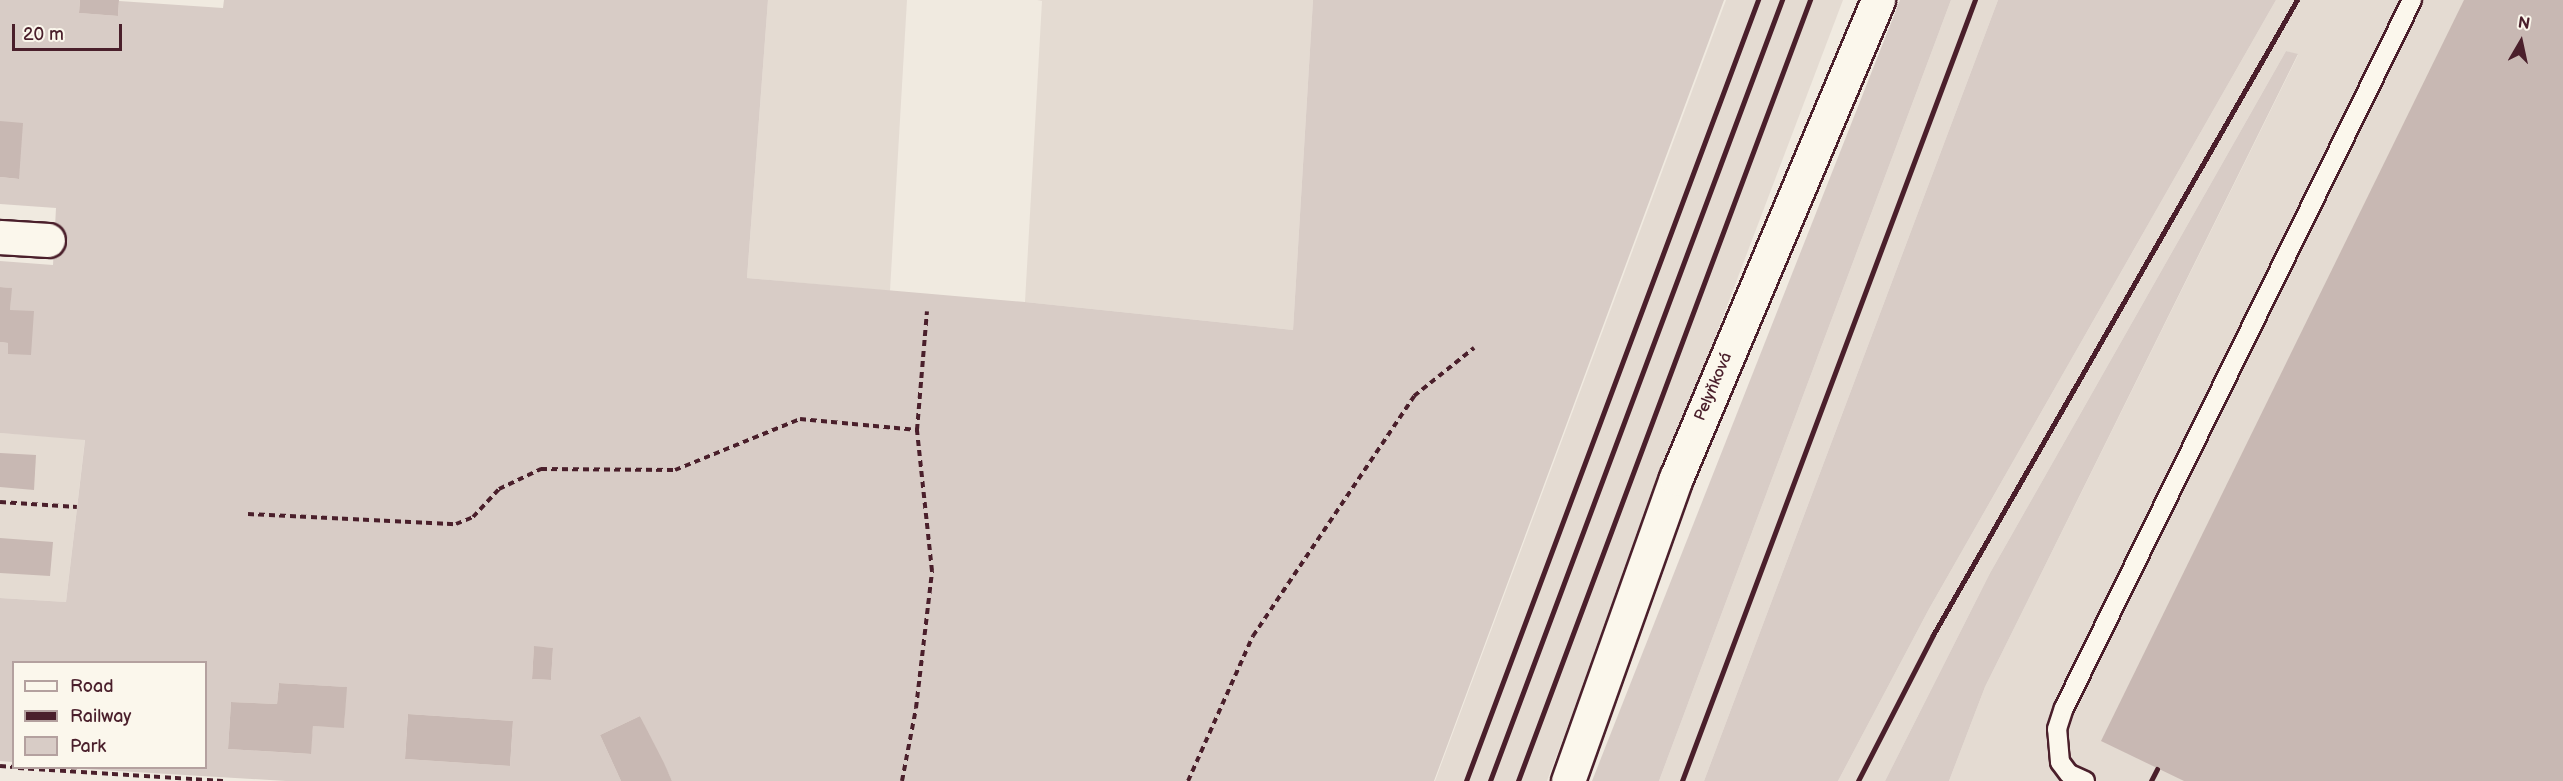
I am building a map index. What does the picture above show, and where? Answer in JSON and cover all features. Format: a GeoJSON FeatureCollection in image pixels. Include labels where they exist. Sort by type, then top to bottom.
{"type":"FeatureCollection","features":[{"type":"Feature","properties":{"kind":"street","name":"Pelyňková"},"geometry":{"type":"LineString","coordinates":[[1568,781],[1676,478],[1878,0]]}},
{"type":"Feature","properties":{"kind":"street"},"geometry":{"type":"LineString","coordinates":[[0,237],[48,240]]}},
{"type":"Feature","properties":{"kind":"lane"},"geometry":{"type":"LineString","coordinates":[[2085,781],[2069,774],[2060,762],[2057,729],[2064,708],[2412,0]]}},
{"type":"Feature","properties":{"kind":"path"},"geometry":{"type":"LineString","coordinates":[[902,781],[916,708],[932,571],[917,430],[927,311]]}},
{"type":"Feature","properties":{"kind":"path"},"geometry":{"type":"LineString","coordinates":[[1188,781],[1253,636],[1414,396],[1474,348]]}},
{"type":"Feature","properties":{"kind":"path"},"geometry":{"type":"LineString","coordinates":[[248,514],[456,524],[473,517],[499,489],[541,470],[675,470],[800,419],[917,430]]}},
{"type":"Feature","properties":{"kind":"path"},"geometry":{"type":"LineString","coordinates":[[0,502],[77,507]]}},
{"type":"Feature","properties":{"kind":"path"},"geometry":{"type":"LineString","coordinates":[[34,769],[227,781]]}},
{"type":"Feature","properties":{"kind":"shaded area"},"geometry":{"type":"Polygon","coordinates":[[[768,0],[907,0],[890,291],[747,278],[768,0]]]}},
{"type":"Feature","properties":{"kind":"shaded area"},"geometry":{"type":"Polygon","coordinates":[[[1037,0],[1313,0],[1293,330],[1025,302],[1042,1],[1037,0]]]}},
{"type":"Feature","properties":{"kind":"shaded area"},"geometry":{"type":"Polygon","coordinates":[[[1726,0],[1843,0],[1547,781],[1435,781],[1726,0]]]}},
{"type":"Feature","properties":{"kind":"shaded area"},"geometry":{"type":"Polygon","coordinates":[[[1951,0],[1998,0],[1704,781],[1659,781],[1951,0]]]}},
{"type":"Feature","properties":{"kind":"shaded area"},"geometry":{"type":"Polygon","coordinates":[[[2276,0],[2563,0],[2563,781],[1949,781],[1985,687],[2298,55],[2286,51],[1990,573],[1885,781],[1838,781],[1929,609],[2276,0]]]}},
{"type":"Feature","properties":{"kind":"shaded area"},"geometry":{"type":"Polygon","coordinates":[[[0,433],[85,439],[66,602],[0,598],[0,433]]]}},
{"type":"Feature","properties":{"kind":"green space"},"geometry":{"type":"Polygon","coordinates":[[[0,0],[80,0],[79,13],[118,16],[119,1],[223,8],[224,0],[768,0],[747,278],[1025,302],[1293,330],[1313,0],[1724,0],[1434,781],[672,781],[640,716],[600,735],[621,781],[286,781],[85,769],[207,769],[207,661],[12,661],[12,762],[0,761],[0,598],[66,602],[85,440],[0,433],[0,342],[8,343],[8,354],[11,288],[0,287],[0,261],[53,265],[56,208],[0,204],[0,177],[18,179],[0,121],[0,0]],[[534,647],[532,679],[551,680],[553,648],[534,647]],[[279,683],[277,704],[231,702],[228,749],[310,754],[313,726],[344,727],[346,687],[279,683]],[[408,714],[405,759],[510,766],[513,721],[408,714]]]}},
{"type":"Feature","properties":{"kind":"green space"},"geometry":{"type":"Polygon","coordinates":[[[1900,0],[1951,0],[1659,781],[1592,781],[1900,0]]]}},
{"type":"Feature","properties":{"kind":"green space"},"geometry":{"type":"Polygon","coordinates":[[[1998,0],[2276,0],[1929,609],[1838,781],[1704,781],[1998,0]]]}},
{"type":"Feature","properties":{"kind":"green space"},"geometry":{"type":"Polygon","coordinates":[[[2286,51],[2298,54],[1985,687],[1949,781],[1885,781],[1990,573],[2286,51]]]}},
{"type":"Feature","properties":{"kind":"building"},"geometry":{"type":"Polygon","coordinates":[[[80,0],[119,0],[118,16],[79,13],[80,0]]]}},
{"type":"Feature","properties":{"kind":"building"},"geometry":{"type":"Polygon","coordinates":[[[2464,0],[2563,0],[2563,781],[2184,781],[2101,741],[2464,0]]]}},
{"type":"Feature","properties":{"kind":"building"},"geometry":{"type":"Polygon","coordinates":[[[0,121],[23,123],[19,179],[0,177],[0,121]]]}},
{"type":"Feature","properties":{"kind":"building"},"geometry":{"type":"Polygon","coordinates":[[[0,287],[12,288],[10,310],[34,311],[31,355],[8,354],[8,343],[0,342],[0,287]]]}},
{"type":"Feature","properties":{"kind":"building"},"geometry":{"type":"Polygon","coordinates":[[[0,453],[36,455],[34,490],[0,487],[0,453]]]}},
{"type":"Feature","properties":{"kind":"building"},"geometry":{"type":"Polygon","coordinates":[[[0,538],[53,542],[50,576],[0,573],[0,538]]]}},
{"type":"Feature","properties":{"kind":"building"},"geometry":{"type":"Polygon","coordinates":[[[534,646],[553,648],[551,680],[532,679],[534,646]]]}},
{"type":"Feature","properties":{"kind":"building"},"geometry":{"type":"Polygon","coordinates":[[[279,683],[347,687],[344,728],[313,726],[311,754],[228,749],[231,702],[277,704],[279,683]]]}},
{"type":"Feature","properties":{"kind":"building"},"geometry":{"type":"Polygon","coordinates":[[[408,714],[513,721],[510,766],[405,759],[408,714]]]}},
{"type":"Feature","properties":{"kind":"building"},"geometry":{"type":"Polygon","coordinates":[[[640,716],[672,781],[621,781],[600,735],[640,716]]]}},
{"type":"Feature","properties":{"kind":"railway"},"geometry":{"type":"LineString","coordinates":[[1466,781],[1758,0]]}},
{"type":"Feature","properties":{"kind":"railway"},"geometry":{"type":"LineString","coordinates":[[1490,781],[1782,0]]}},
{"type":"Feature","properties":{"kind":"railway"},"geometry":{"type":"LineString","coordinates":[[1518,781],[1810,0]]}},
{"type":"Feature","properties":{"kind":"railway"},"geometry":{"type":"LineString","coordinates":[[1682,781],[1975,0]]}},
{"type":"Feature","properties":{"kind":"railway"},"geometry":{"type":"LineString","coordinates":[[1858,781],[1933,635],[2297,0]]}},
{"type":"Feature","properties":{"kind":"railway"},"geometry":{"type":"LineString","coordinates":[[2151,781],[2157,769]]}}]}
